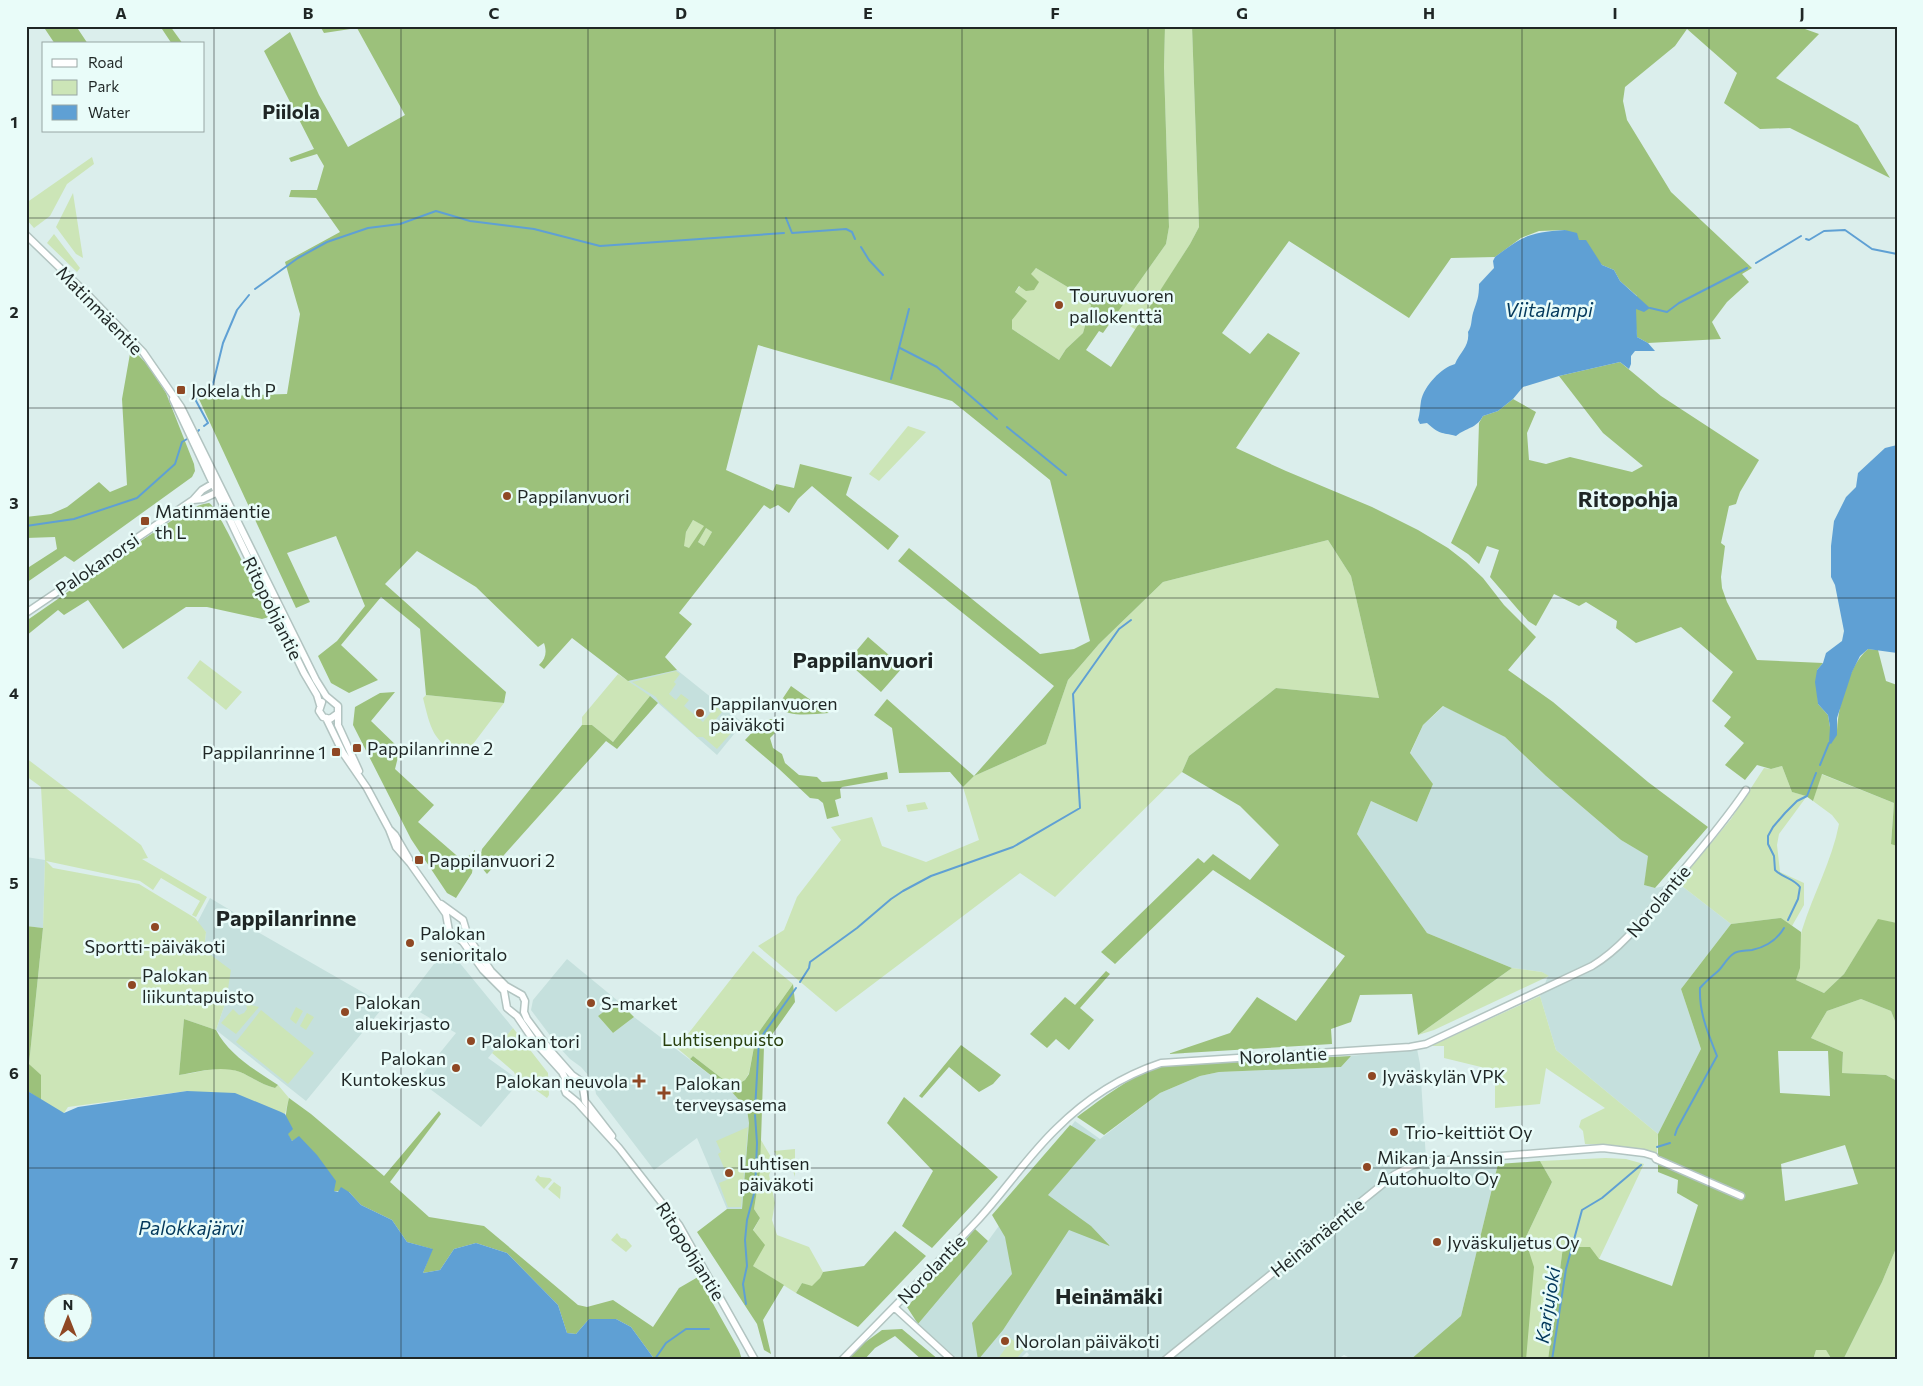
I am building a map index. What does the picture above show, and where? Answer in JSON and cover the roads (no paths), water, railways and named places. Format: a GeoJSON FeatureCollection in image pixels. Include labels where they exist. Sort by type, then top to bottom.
{"type":"FeatureCollection","features":[{"type":"Feature","properties":{"kind":"main road","name":"Matinmäentie"},"geometry":{"type":"LineString","coordinates":[[26,235],[96,303],[142,352],[169,389],[215,482]]}},
{"type":"Feature","properties":{"kind":"main road","name":"Ritopohjantie"},"geometry":{"type":"LineString","coordinates":[[215,482],[304,673],[318,695],[320,706]]}},
{"type":"Feature","properties":{"kind":"main road","name":"Palokanorsi"},"geometry":{"type":"LineString","coordinates":[[26,613],[193,500],[202,490],[215,482]]}},
{"type":"Feature","properties":{"kind":"main road","name":"Ritopohjantie"},"geometry":{"type":"LineString","coordinates":[[219,491],[316,680],[330,700]]}},
{"type":"Feature","properties":{"kind":"main road","name":"Palokanorsi"},"geometry":{"type":"LineString","coordinates":[[193,500],[203,499],[219,491]]}},
{"type":"Feature","properties":{"kind":"main road"},"geometry":{"type":"LineString","coordinates":[[363,780],[343,753],[326,718],[320,713],[320,706],[325,700],[330,700],[338,706],[337,714],[340,731],[389,829],[396,847],[410,862],[446,914],[449,931],[463,942],[483,970],[504,991],[507,1008],[517,1016],[543,1052],[562,1072],[566,1094],[572,1098],[580,1096],[583,1091],[582,1082],[548,1048],[527,1019],[522,995],[516,993],[499,980],[470,941],[464,922],[436,899]]}},
{"type":"Feature","properties":{"kind":"main road"},"geometry":{"type":"LineString","coordinates":[[326,718],[333,718],[337,714]]}},
{"type":"Feature","properties":{"kind":"main road","name":"Norolantie"},"geometry":{"type":"LineString","coordinates":[[842,1360],[978,1220],[1056,1129],[1086,1104],[1124,1078],[1138,1071],[1161,1064],[1410,1047],[1426,1044],[1592,966],[1609,956],[1629,936],[1660,899],[1727,817],[1746,790]]}},
{"type":"Feature","properties":{"kind":"main road"},"geometry":{"type":"LineString","coordinates":[[448,923],[451,919],[459,917]]}},
{"type":"Feature","properties":{"kind":"main road"},"geometry":{"type":"LineString","coordinates":[[456,935],[463,933],[466,926]]}},
{"type":"Feature","properties":{"kind":"main road"},"geometry":{"type":"LineString","coordinates":[[506,1002],[510,995],[516,993]]}},
{"type":"Feature","properties":{"kind":"main road"},"geometry":{"type":"LineString","coordinates":[[512,1012],[520,1012],[524,1008]]}},
{"type":"Feature","properties":{"kind":"main road"},"geometry":{"type":"LineString","coordinates":[[565,1083],[569,1079],[576,1078]]}},
{"type":"Feature","properties":{"kind":"main road","name":"Ritopohjantie"},"geometry":{"type":"LineString","coordinates":[[583,1091],[587,1104],[610,1132],[619,1148]]}},
{"type":"Feature","properties":{"kind":"main road","name":"Ritopohjantie"},"geometry":{"type":"LineString","coordinates":[[572,1098],[619,1148],[679,1226],[755,1360]]}},
{"type":"Feature","properties":{"kind":"main road","name":"Heinämäentie"},"geometry":{"type":"LineString","coordinates":[[1165,1360],[1394,1175],[1411,1166],[1427,1161],[1583,1149],[1616,1149],[1637,1153],[1649,1159],[1656,1159],[1741,1196]]}},
{"type":"Feature","properties":{"kind":"main road"},"geometry":{"type":"LineString","coordinates":[[894,1307],[952,1360]]}},
{"type":"Feature","properties":{"kind":"water","name":"Viitalampi"},"geometry":{"type":"Polygon","coordinates":[[[1565,230],[1577,233],[1579,240],[1586,240],[1602,265],[1614,270],[1620,281],[1650,308],[1644,312],[1636,309],[1637,337],[1648,343],[1655,351],[1635,351],[1631,356],[1629,369],[1620,362],[1559,376],[1523,387],[1513,399],[1498,411],[1483,416],[1474,426],[1456,436],[1438,431],[1427,423],[1420,424],[1418,420],[1421,401],[1426,389],[1444,369],[1455,364],[1468,341],[1468,332],[1478,296],[1479,284],[1494,268],[1493,261],[1495,257],[1527,236],[1565,230]]]}},
{"type":"Feature","properties":{"kind":"water"},"geometry":{"type":"Polygon","coordinates":[[[1897,445],[1897,653],[1868,649],[1860,656],[1852,672],[1837,718],[1837,735],[1831,744],[1829,743],[1830,727],[1828,715],[1818,704],[1815,682],[1817,670],[1823,663],[1826,653],[1842,641],[1844,631],[1835,585],[1831,577],[1831,546],[1834,521],[1846,497],[1856,487],[1858,473],[1885,448],[1897,445]]]}},
{"type":"Feature","properties":{"kind":"water","name":"Palokkajärvi"},"geometry":{"type":"Polygon","coordinates":[[[26,1090],[64,1113],[78,1107],[187,1091],[235,1093],[281,1112],[285,1114],[293,1129],[288,1134],[292,1141],[299,1136],[317,1155],[336,1181],[334,1191],[338,1192],[341,1187],[349,1192],[361,1205],[392,1220],[407,1242],[433,1249],[423,1273],[440,1270],[454,1249],[476,1243],[507,1253],[558,1305],[567,1333],[576,1334],[589,1319],[616,1319],[631,1327],[655,1360],[26,1360],[26,1090]]]}},
{"type":"Feature","properties":{"kind":"waterway"},"geometry":{"type":"LineString","coordinates":[[255,289],[298,258],[327,242],[368,228],[400,224],[436,211],[470,221],[534,229],[600,246],[784,233]]}},
{"type":"Feature","properties":{"kind":"waterway"},"geometry":{"type":"LineString","coordinates":[[786,218],[792,233],[846,229],[852,232],[855,239]]}},
{"type":"Feature","properties":{"kind":"waterway"},"geometry":{"type":"LineString","coordinates":[[1806,239],[1809,240],[1824,231],[1845,230],[1872,249],[1897,254]]}},
{"type":"Feature","properties":{"kind":"waterway"},"geometry":{"type":"LineString","coordinates":[[1756,263],[1801,236]]}},
{"type":"Feature","properties":{"kind":"waterway"},"geometry":{"type":"LineString","coordinates":[[861,247],[869,260],[883,275]]}},
{"type":"Feature","properties":{"kind":"waterway"},"geometry":{"type":"LineString","coordinates":[[1650,308],[1667,312],[1679,303],[1747,268]]}},
{"type":"Feature","properties":{"kind":"waterway"},"geometry":{"type":"LineString","coordinates":[[204,426],[208,423],[195,399],[213,384],[223,343],[237,310],[249,295]]}},
{"type":"Feature","properties":{"kind":"waterway"},"geometry":{"type":"LineString","coordinates":[[891,379],[909,309]]}},
{"type":"Feature","properties":{"kind":"waterway"},"geometry":{"type":"LineString","coordinates":[[900,348],[937,367],[997,419]]}},
{"type":"Feature","properties":{"kind":"waterway"},"geometry":{"type":"LineString","coordinates":[[1007,427],[1066,475]]}},
{"type":"Feature","properties":{"kind":"waterway"},"geometry":{"type":"LineString","coordinates":[[26,526],[74,519],[137,498],[175,464],[182,442],[187,439]]}},
{"type":"Feature","properties":{"kind":"waterway"},"geometry":{"type":"LineString","coordinates":[[800,982],[809,968],[810,962],[903,891],[931,876],[1013,847],[1080,808],[1073,694],[1119,629],[1131,620]]}},
{"type":"Feature","properties":{"kind":"waterway","name":"Karjujoki"},"geometry":{"type":"LineString","coordinates":[[1820,765],[1829,743]]}},
{"type":"Feature","properties":{"kind":"waterway","name":"Karjujoki"},"geometry":{"type":"LineString","coordinates":[[1788,920],[1798,899],[1800,887],[1775,870],[1774,856],[1768,844],[1768,836],[1785,813],[1797,801],[1807,796],[1816,773]]}},
{"type":"Feature","properties":{"kind":"waterway","name":"Karjujoki"},"geometry":{"type":"LineString","coordinates":[[1675,1135],[1717,1056],[1707,1031],[1700,988],[1733,954],[1766,945],[1778,936],[1784,928]]}},
{"type":"Feature","properties":{"kind":"waterway"},"geometry":{"type":"LineString","coordinates":[[755,1110],[759,1040],[796,988]]}},
{"type":"Feature","properties":{"kind":"waterway"},"geometry":{"type":"LineString","coordinates":[[746,1304],[743,1284],[747,1266],[745,1240],[747,1220],[755,1190],[757,1143],[755,1115]]}},
{"type":"Feature","properties":{"kind":"waterway","name":"Karjujoki"},"geometry":{"type":"LineString","coordinates":[[1657,1147],[1670,1143]]}},
{"type":"Feature","properties":{"kind":"waterway","name":"Karjujoki"},"geometry":{"type":"LineString","coordinates":[[1552,1360],[1566,1269],[1582,1210],[1602,1198],[1641,1165]]}},
{"type":"Feature","properties":{"kind":"waterway"},"geometry":{"type":"LineString","coordinates":[[655,1359],[666,1343],[686,1329],[709,1329]]}},
{"type":"Feature","properties":{"kind":"place","name":"Touruvuoren pallokenttä"},"geometry":{"type":"Point","coordinates":[1059,305]}},
{"type":"Feature","properties":{"kind":"place","name":"Jokela th P"},"geometry":{"type":"Point","coordinates":[181,390]}},
{"type":"Feature","properties":{"kind":"place","name":"Pappilanvuori"},"geometry":{"type":"Point","coordinates":[507,496]}},
{"type":"Feature","properties":{"kind":"place","name":"Matinmäentie th L"},"geometry":{"type":"Point","coordinates":[145,521]}},
{"type":"Feature","properties":{"kind":"place","name":"Pappilanvuoren päiväkoti"},"geometry":{"type":"Point","coordinates":[700,713]}},
{"type":"Feature","properties":{"kind":"place","name":"Pappilanrinne 2"},"geometry":{"type":"Point","coordinates":[357,748]}},
{"type":"Feature","properties":{"kind":"place","name":"Pappilanrinne 1"},"geometry":{"type":"Point","coordinates":[336,752]}},
{"type":"Feature","properties":{"kind":"place","name":"Pappilanvuori 2"},"geometry":{"type":"Point","coordinates":[419,860]}},
{"type":"Feature","properties":{"kind":"place","name":"Sportti-päiväkoti"},"geometry":{"type":"Point","coordinates":[155,927]}},
{"type":"Feature","properties":{"kind":"place","name":"Palokan senioritalo"},"geometry":{"type":"Point","coordinates":[410,943]}},
{"type":"Feature","properties":{"kind":"place","name":"Palokan liikuntapuisto"},"geometry":{"type":"Point","coordinates":[132,985]}},
{"type":"Feature","properties":{"kind":"place","name":"S-market"},"geometry":{"type":"Point","coordinates":[591,1003]}},
{"type":"Feature","properties":{"kind":"place","name":"Palokan aluekirjasto"},"geometry":{"type":"Point","coordinates":[345,1012]}},
{"type":"Feature","properties":{"kind":"place","name":"Palokan tori"},"geometry":{"type":"Point","coordinates":[471,1041]}},
{"type":"Feature","properties":{"kind":"place","name":"Palokan Kuntokeskus"},"geometry":{"type":"Point","coordinates":[456,1068]}},
{"type":"Feature","properties":{"kind":"place","name":"Jyväskylän VPK"},"geometry":{"type":"Point","coordinates":[1372,1076]}},
{"type":"Feature","properties":{"kind":"place","name":"Palokan neuvola"},"geometry":{"type":"Point","coordinates":[639,1081]}},
{"type":"Feature","properties":{"kind":"place","name":"Palokan terveysasema"},"geometry":{"type":"Point","coordinates":[664,1093]}},
{"type":"Feature","properties":{"kind":"place","name":"Trio-keittiöt Oy"},"geometry":{"type":"Point","coordinates":[1394,1132]}},
{"type":"Feature","properties":{"kind":"place","name":"Mikan ja Anssin Autohuolto Oy"},"geometry":{"type":"Point","coordinates":[1367,1167]}},
{"type":"Feature","properties":{"kind":"place","name":"Luhtisen päiväkoti"},"geometry":{"type":"Point","coordinates":[729,1173]}},
{"type":"Feature","properties":{"kind":"place","name":"Jyväskuljetus Oy"},"geometry":{"type":"Point","coordinates":[1437,1242]}},
{"type":"Feature","properties":{"kind":"place","name":"Norolan päiväkoti"},"geometry":{"type":"Point","coordinates":[1005,1341]}},
{"type":"Feature","properties":{"kind":"district","name":"Piilola"},"geometry":{"type":"Point","coordinates":[291,111]}},
{"type":"Feature","properties":{"kind":"district","name":"Ritopohja"},"geometry":{"type":"Point","coordinates":[1628,498]}},
{"type":"Feature","properties":{"kind":"district","name":"Pappilanvuori"},"geometry":{"type":"Point","coordinates":[863,659]}},
{"type":"Feature","properties":{"kind":"district","name":"Pappilanrinne"},"geometry":{"type":"Point","coordinates":[286,917]}},
{"type":"Feature","properties":{"kind":"district","name":"Heinämäki"},"geometry":{"type":"Point","coordinates":[1109,1295]}},
{"type":"Feature","properties":{"kind":"park label","name":"Luhtisenpuisto"},"geometry":{"type":"Point","coordinates":[723,1039]}}]}
